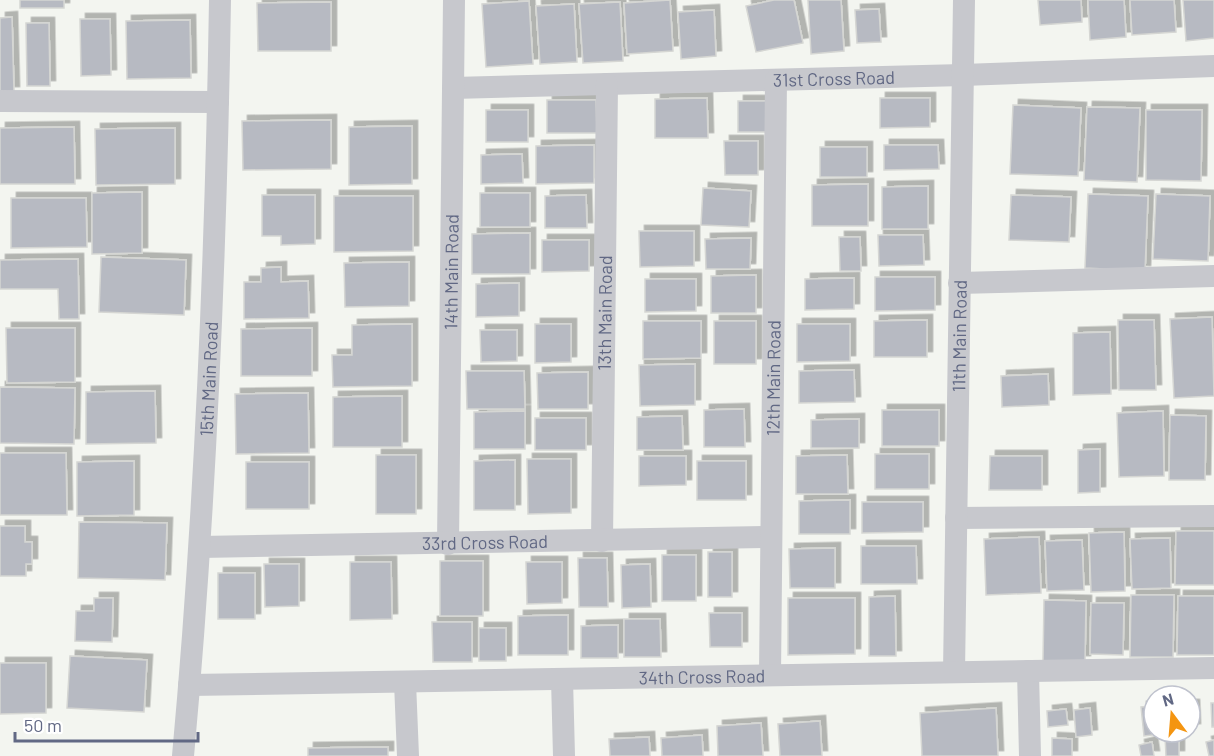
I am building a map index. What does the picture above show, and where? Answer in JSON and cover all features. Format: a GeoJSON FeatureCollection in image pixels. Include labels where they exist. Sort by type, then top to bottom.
{"type":"FeatureCollection","features":[{"type":"Feature","properties":{"kind":"street","name":"15th Main Road"},"geometry":{"type":"LineString","coordinates":[[183,756],[200,547],[220,0]]}},
{"type":"Feature","properties":{"kind":"street","name":"14th Main Road"},"geometry":{"type":"LineString","coordinates":[[448,544],[454,0]]}},
{"type":"Feature","properties":{"kind":"street","name":"11th Main Road"},"geometry":{"type":"LineString","coordinates":[[954,672],[964,0]]}},
{"type":"Feature","properties":{"kind":"street","name":"31st Cross Road"},"geometry":{"type":"LineString","coordinates":[[453,88],[1214,66]]}},
{"type":"Feature","properties":{"kind":"street","name":"12th Main Road"},"geometry":{"type":"LineString","coordinates":[[770,675],[776,80]]}},
{"type":"Feature","properties":{"kind":"street","name":"13th Main Road"},"geometry":{"type":"LineString","coordinates":[[602,540],[607,84]]}},
{"type":"Feature","properties":{"kind":"street"},"geometry":{"type":"LineString","coordinates":[[0,101],[218,102]]}},
{"type":"Feature","properties":{"kind":"street"},"geometry":{"type":"LineString","coordinates":[[959,283],[1214,276]]}},
{"type":"Feature","properties":{"kind":"street"},"geometry":{"type":"LineString","coordinates":[[956,518],[1214,516]]}},
{"type":"Feature","properties":{"kind":"street","name":"33rd Cross Road"},"geometry":{"type":"LineString","coordinates":[[200,547],[771,537]]}},
{"type":"Feature","properties":{"kind":"street","name":"34th Cross Road"},"geometry":{"type":"LineString","coordinates":[[189,686],[1214,668]]}},
{"type":"Feature","properties":{"kind":"street"},"geometry":{"type":"LineString","coordinates":[[1028,671],[1030,756]]}},
{"type":"Feature","properties":{"kind":"street"},"geometry":{"type":"LineString","coordinates":[[562,679],[564,756]]}},
{"type":"Feature","properties":{"kind":"street"},"geometry":{"type":"LineString","coordinates":[[405,682],[408,756]]}},
{"type":"Feature","properties":{"kind":"building"},"geometry":{"type":"Polygon","coordinates":[[[20,0],[64,0],[64,8],[20,8],[20,0]]]}},
{"type":"Feature","properties":{"kind":"building"},"geometry":{"type":"Polygon","coordinates":[[[670,0],[673,51],[627,54],[624,3],[670,0]]]}},
{"type":"Feature","properties":{"kind":"building"},"geometry":{"type":"Polygon","coordinates":[[[774,0],[794,0],[803,43],[756,52],[746,6],[774,0]]]}},
{"type":"Feature","properties":{"kind":"building"},"geometry":{"type":"Polygon","coordinates":[[[808,0],[841,0],[844,51],[811,54],[808,0]]]}},
{"type":"Feature","properties":{"kind":"building"},"geometry":{"type":"Polygon","coordinates":[[[1038,0],[1081,0],[1082,22],[1040,25],[1038,0]]]}},
{"type":"Feature","properties":{"kind":"building"},"geometry":{"type":"Polygon","coordinates":[[[1088,0],[1124,0],[1126,37],[1090,40],[1088,0]]]}},
{"type":"Feature","properties":{"kind":"building"},"geometry":{"type":"Polygon","coordinates":[[[1130,0],[1174,0],[1176,32],[1132,35],[1130,0]]]}},
{"type":"Feature","properties":{"kind":"building"},"geometry":{"type":"Polygon","coordinates":[[[1183,0],[1214,0],[1214,38],[1186,41],[1183,0]]]}},
{"type":"Feature","properties":{"kind":"building"},"geometry":{"type":"Polygon","coordinates":[[[529,1],[533,64],[486,67],[482,4],[529,1]]]}},
{"type":"Feature","properties":{"kind":"building"},"geometry":{"type":"Polygon","coordinates":[[[331,2],[331,51],[258,51],[257,3],[331,2]]]}},
{"type":"Feature","properties":{"kind":"building"},"geometry":{"type":"Polygon","coordinates":[[[620,2],[623,61],[583,63],[579,4],[620,2]]]}},
{"type":"Feature","properties":{"kind":"building"},"geometry":{"type":"Polygon","coordinates":[[[574,4],[577,62],[540,64],[536,6],[574,4]]]}},
{"type":"Feature","properties":{"kind":"building"},"geometry":{"type":"Polygon","coordinates":[[[879,9],[881,42],[857,43],[855,10],[879,9]]]}},
{"type":"Feature","properties":{"kind":"building"},"geometry":{"type":"Polygon","coordinates":[[[714,10],[716,56],[681,59],[678,12],[714,10]]]}},
{"type":"Feature","properties":{"kind":"building"},"geometry":{"type":"Polygon","coordinates":[[[12,17],[14,92],[0,92],[0,18],[12,17]]]}},
{"type":"Feature","properties":{"kind":"building"},"geometry":{"type":"Polygon","coordinates":[[[80,19],[110,19],[111,75],[81,76],[80,19]]]}},
{"type":"Feature","properties":{"kind":"building"},"geometry":{"type":"Polygon","coordinates":[[[190,20],[191,78],[127,79],[126,21],[190,20]]]}},
{"type":"Feature","properties":{"kind":"building"},"geometry":{"type":"Polygon","coordinates":[[[26,23],[49,23],[50,86],[27,86],[26,23]]]}},
{"type":"Feature","properties":{"kind":"building"},"geometry":{"type":"Polygon","coordinates":[[[707,98],[708,138],[655,138],[655,99],[707,98]]]}},
{"type":"Feature","properties":{"kind":"building"},"geometry":{"type":"Polygon","coordinates":[[[880,98],[930,98],[930,127],[880,128],[880,98]]]}},
{"type":"Feature","properties":{"kind":"building"},"geometry":{"type":"Polygon","coordinates":[[[547,100],[596,100],[597,133],[547,133],[547,100]]]}},
{"type":"Feature","properties":{"kind":"building"},"geometry":{"type":"Polygon","coordinates":[[[738,101],[767,101],[767,132],[738,132],[738,101]]]}},
{"type":"Feature","properties":{"kind":"building"},"geometry":{"type":"Polygon","coordinates":[[[1013,105],[1081,108],[1078,176],[1010,174],[1013,105]]]}},
{"type":"Feature","properties":{"kind":"building"},"geometry":{"type":"Polygon","coordinates":[[[1087,107],[1140,108],[1137,182],[1084,180],[1087,107]]]}},
{"type":"Feature","properties":{"kind":"building"},"geometry":{"type":"Polygon","coordinates":[[[486,110],[528,110],[528,142],[486,142],[486,110]]]}},
{"type":"Feature","properties":{"kind":"building"},"geometry":{"type":"Polygon","coordinates":[[[1146,110],[1202,110],[1201,181],[1146,180],[1146,110]]]}},
{"type":"Feature","properties":{"kind":"building"},"geometry":{"type":"Polygon","coordinates":[[[331,120],[331,169],[243,170],[242,121],[331,120]]]}},
{"type":"Feature","properties":{"kind":"building"},"geometry":{"type":"Polygon","coordinates":[[[412,126],[412,184],[349,185],[349,127],[412,126]]]}},
{"type":"Feature","properties":{"kind":"building"},"geometry":{"type":"Polygon","coordinates":[[[74,127],[75,184],[0,184],[0,128],[74,127]]]}},
{"type":"Feature","properties":{"kind":"building"},"geometry":{"type":"Polygon","coordinates":[[[175,128],[175,184],[96,185],[95,129],[175,128]]]}},
{"type":"Feature","properties":{"kind":"building"},"geometry":{"type":"Polygon","coordinates":[[[724,141],[758,141],[758,175],[725,175],[724,141]]]}},
{"type":"Feature","properties":{"kind":"building"},"geometry":{"type":"Polygon","coordinates":[[[594,145],[594,183],[536,184],[536,146],[594,145]]]}},
{"type":"Feature","properties":{"kind":"building"},"geometry":{"type":"Polygon","coordinates":[[[884,145],[938,145],[939,169],[884,170],[884,145]]]}},
{"type":"Feature","properties":{"kind":"building"},"geometry":{"type":"Polygon","coordinates":[[[820,147],[867,147],[867,177],[820,177],[820,147]]]}},
{"type":"Feature","properties":{"kind":"building"},"geometry":{"type":"Polygon","coordinates":[[[522,154],[523,183],[481,184],[481,155],[522,154]]]}},
{"type":"Feature","properties":{"kind":"building"},"geometry":{"type":"Polygon","coordinates":[[[868,184],[868,226],[812,226],[812,185],[868,184]]]}},
{"type":"Feature","properties":{"kind":"building"},"geometry":{"type":"Polygon","coordinates":[[[928,186],[928,229],[882,229],[882,187],[928,186]]]}},
{"type":"Feature","properties":{"kind":"building"},"geometry":{"type":"Polygon","coordinates":[[[703,188],[751,191],[749,227],[701,225],[703,188]]]}},
{"type":"Feature","properties":{"kind":"building"},"geometry":{"type":"Polygon","coordinates":[[[142,192],[142,253],[92,254],[92,193],[142,192]]]}},
{"type":"Feature","properties":{"kind":"building"},"geometry":{"type":"Polygon","coordinates":[[[480,193],[530,193],[530,227],[480,227],[480,193]]]}},
{"type":"Feature","properties":{"kind":"building"},"geometry":{"type":"Polygon","coordinates":[[[1088,194],[1148,196],[1145,271],[1085,268],[1088,194]]]}},
{"type":"Feature","properties":{"kind":"building"},"geometry":{"type":"Polygon","coordinates":[[[1156,194],[1210,196],[1208,261],[1153,259],[1156,194]]]}},
{"type":"Feature","properties":{"kind":"building"},"geometry":{"type":"Polygon","coordinates":[[[262,195],[315,195],[315,244],[281,245],[281,236],[262,236],[262,195]]]}},
{"type":"Feature","properties":{"kind":"building"},"geometry":{"type":"Polygon","coordinates":[[[586,195],[587,228],[545,228],[545,196],[586,195]]]}},
{"type":"Feature","properties":{"kind":"building"},"geometry":{"type":"Polygon","coordinates":[[[1011,195],[1071,197],[1069,242],[1009,240],[1011,195]]]}},
{"type":"Feature","properties":{"kind":"building"},"geometry":{"type":"Polygon","coordinates":[[[334,196],[413,196],[413,251],[334,252],[334,196]]]}},
{"type":"Feature","properties":{"kind":"building"},"geometry":{"type":"Polygon","coordinates":[[[11,198],[86,198],[87,247],[11,248],[11,198]]]}},
{"type":"Feature","properties":{"kind":"building"},"geometry":{"type":"Polygon","coordinates":[[[639,231],[694,231],[694,266],[640,267],[639,231]]]}},
{"type":"Feature","properties":{"kind":"building"},"geometry":{"type":"Polygon","coordinates":[[[530,233],[530,274],[472,274],[472,234],[530,233]]]}},
{"type":"Feature","properties":{"kind":"building"},"geometry":{"type":"Polygon","coordinates":[[[878,235],[923,235],[924,265],[879,266],[878,235]]]}},
{"type":"Feature","properties":{"kind":"building"},"geometry":{"type":"Polygon","coordinates":[[[839,237],[860,237],[861,271],[840,271],[839,237]]]}},
{"type":"Feature","properties":{"kind":"building"},"geometry":{"type":"Polygon","coordinates":[[[751,238],[750,269],[706,269],[705,239],[751,238]]]}},
{"type":"Feature","properties":{"kind":"building"},"geometry":{"type":"Polygon","coordinates":[[[542,240],[589,240],[589,271],[542,272],[542,240]]]}},
{"type":"Feature","properties":{"kind":"building"},"geometry":{"type":"Polygon","coordinates":[[[101,257],[186,260],[184,315],[99,312],[101,257]]]}},
{"type":"Feature","properties":{"kind":"building"},"geometry":{"type":"Polygon","coordinates":[[[78,259],[79,319],[59,319],[58,289],[0,289],[0,260],[78,259]]]}},
{"type":"Feature","properties":{"kind":"building"},"geometry":{"type":"Polygon","coordinates":[[[409,262],[409,306],[345,307],[344,263],[409,262]]]}},
{"type":"Feature","properties":{"kind":"building"},"geometry":{"type":"Polygon","coordinates":[[[281,267],[281,282],[308,281],[309,318],[244,319],[244,282],[261,282],[261,268],[281,267]]]}},
{"type":"Feature","properties":{"kind":"building"},"geometry":{"type":"Polygon","coordinates":[[[756,275],[756,313],[711,313],[711,276],[756,275]]]}},
{"type":"Feature","properties":{"kind":"building"},"geometry":{"type":"Polygon","coordinates":[[[875,277],[935,277],[935,310],[875,311],[875,277]]]}},
{"type":"Feature","properties":{"kind":"building"},"geometry":{"type":"Polygon","coordinates":[[[854,278],[854,309],[805,310],[805,279],[854,278]]]}},
{"type":"Feature","properties":{"kind":"building"},"geometry":{"type":"Polygon","coordinates":[[[645,279],[696,279],[696,311],[645,312],[645,279]]]}},
{"type":"Feature","properties":{"kind":"building"},"geometry":{"type":"Polygon","coordinates":[[[519,283],[519,316],[476,317],[476,284],[519,283]]]}},
{"type":"Feature","properties":{"kind":"building"},"geometry":{"type":"Polygon","coordinates":[[[1212,317],[1214,396],[1174,398],[1170,319],[1212,317]]]}},
{"type":"Feature","properties":{"kind":"building"},"geometry":{"type":"Polygon","coordinates":[[[927,320],[927,357],[874,357],[874,321],[927,320]]]}},
{"type":"Feature","properties":{"kind":"building"},"geometry":{"type":"Polygon","coordinates":[[[1118,320],[1154,320],[1156,390],[1119,390],[1118,320]]]}},
{"type":"Feature","properties":{"kind":"building"},"geometry":{"type":"Polygon","coordinates":[[[643,321],[701,321],[701,358],[643,359],[643,321]]]}},
{"type":"Feature","properties":{"kind":"building"},"geometry":{"type":"Polygon","coordinates":[[[714,321],[756,321],[756,364],[714,364],[714,321]]]}},
{"type":"Feature","properties":{"kind":"building"},"geometry":{"type":"Polygon","coordinates":[[[412,324],[412,386],[333,387],[332,355],[352,355],[352,325],[412,324]]]}},
{"type":"Feature","properties":{"kind":"building"},"geometry":{"type":"Polygon","coordinates":[[[535,324],[571,324],[571,362],[535,363],[535,324]]]}},
{"type":"Feature","properties":{"kind":"building"},"geometry":{"type":"Polygon","coordinates":[[[797,324],[850,324],[850,361],[797,362],[797,324]]]}},
{"type":"Feature","properties":{"kind":"building"},"geometry":{"type":"Polygon","coordinates":[[[6,328],[75,328],[75,382],[7,383],[6,328]]]}},
{"type":"Feature","properties":{"kind":"building"},"geometry":{"type":"Polygon","coordinates":[[[312,328],[312,376],[241,376],[241,329],[312,328]]]}},
{"type":"Feature","properties":{"kind":"building"},"geometry":{"type":"Polygon","coordinates":[[[480,330],[517,330],[517,361],[481,362],[480,330]]]}},
{"type":"Feature","properties":{"kind":"building"},"geometry":{"type":"Polygon","coordinates":[[[1110,332],[1111,394],[1073,395],[1073,333],[1110,332]]]}},
{"type":"Feature","properties":{"kind":"building"},"geometry":{"type":"Polygon","coordinates":[[[695,364],[695,405],[640,406],[639,365],[695,364]]]}},
{"type":"Feature","properties":{"kind":"building"},"geometry":{"type":"Polygon","coordinates":[[[854,370],[855,402],[799,403],[799,371],[854,370]]]}},
{"type":"Feature","properties":{"kind":"building"},"geometry":{"type":"Polygon","coordinates":[[[466,371],[524,371],[525,409],[467,409],[466,371]]]}},
{"type":"Feature","properties":{"kind":"building"},"geometry":{"type":"Polygon","coordinates":[[[588,372],[588,409],[538,409],[537,373],[588,372]]]}},
{"type":"Feature","properties":{"kind":"building"},"geometry":{"type":"Polygon","coordinates":[[[1048,374],[1049,405],[1002,407],[1001,376],[1048,374]]]}},
{"type":"Feature","properties":{"kind":"building"},"geometry":{"type":"Polygon","coordinates":[[[0,387],[75,388],[74,444],[0,443],[0,387]]]}},
{"type":"Feature","properties":{"kind":"building"},"geometry":{"type":"Polygon","coordinates":[[[155,391],[156,443],[86,444],[86,392],[155,391]]]}},
{"type":"Feature","properties":{"kind":"building"},"geometry":{"type":"Polygon","coordinates":[[[308,393],[309,453],[236,454],[235,394],[308,393]]]}},
{"type":"Feature","properties":{"kind":"building"},"geometry":{"type":"Polygon","coordinates":[[[402,396],[402,447],[333,447],[333,397],[402,396]]]}},
{"type":"Feature","properties":{"kind":"building"},"geometry":{"type":"Polygon","coordinates":[[[744,409],[745,447],[704,447],[704,410],[744,409]]]}},
{"type":"Feature","properties":{"kind":"building"},"geometry":{"type":"Polygon","coordinates":[[[882,410],[939,410],[939,446],[882,446],[882,410]]]}},
{"type":"Feature","properties":{"kind":"building"},"geometry":{"type":"Polygon","coordinates":[[[525,411],[525,449],[474,449],[474,412],[525,411]]]}},
{"type":"Feature","properties":{"kind":"building"},"geometry":{"type":"Polygon","coordinates":[[[1163,411],[1164,476],[1119,477],[1117,413],[1163,411]]]}},
{"type":"Feature","properties":{"kind":"building"},"geometry":{"type":"Polygon","coordinates":[[[1170,415],[1206,416],[1205,480],[1169,480],[1170,415]]]}},
{"type":"Feature","properties":{"kind":"building"},"geometry":{"type":"Polygon","coordinates":[[[682,416],[683,450],[637,450],[637,417],[682,416]]]}},
{"type":"Feature","properties":{"kind":"building"},"geometry":{"type":"Polygon","coordinates":[[[535,418],[586,418],[586,450],[535,450],[535,418]]]}},
{"type":"Feature","properties":{"kind":"building"},"geometry":{"type":"Polygon","coordinates":[[[859,419],[859,448],[811,448],[811,420],[859,419]]]}},
{"type":"Feature","properties":{"kind":"building"},"geometry":{"type":"Polygon","coordinates":[[[1100,449],[1100,492],[1078,493],[1078,450],[1100,449]]]}},
{"type":"Feature","properties":{"kind":"building"},"geometry":{"type":"Polygon","coordinates":[[[0,453],[66,453],[67,515],[0,515],[0,453]]]}},
{"type":"Feature","properties":{"kind":"building"},"geometry":{"type":"Polygon","coordinates":[[[875,454],[929,454],[929,489],[875,489],[875,454]]]}},
{"type":"Feature","properties":{"kind":"building"},"geometry":{"type":"Polygon","coordinates":[[[376,455],[416,455],[416,514],[376,514],[376,455]]]}},
{"type":"Feature","properties":{"kind":"building"},"geometry":{"type":"Polygon","coordinates":[[[847,455],[848,494],[796,494],[796,456],[847,455]]]}},
{"type":"Feature","properties":{"kind":"building"},"geometry":{"type":"Polygon","coordinates":[[[639,456],[686,456],[686,485],[639,486],[639,456]]]}},
{"type":"Feature","properties":{"kind":"building"},"geometry":{"type":"Polygon","coordinates":[[[990,456],[1042,456],[1042,490],[989,490],[990,456]]]}},
{"type":"Feature","properties":{"kind":"building"},"geometry":{"type":"Polygon","coordinates":[[[527,459],[571,459],[571,513],[528,514],[527,459]]]}},
{"type":"Feature","properties":{"kind":"building"},"geometry":{"type":"Polygon","coordinates":[[[515,460],[515,510],[474,510],[474,461],[515,460]]]}},
{"type":"Feature","properties":{"kind":"building"},"geometry":{"type":"Polygon","coordinates":[[[134,461],[134,515],[77,516],[77,462],[134,461]]]}},
{"type":"Feature","properties":{"kind":"building"},"geometry":{"type":"Polygon","coordinates":[[[697,461],[746,461],[746,500],[697,500],[697,461]]]}},
{"type":"Feature","properties":{"kind":"building"},"geometry":{"type":"Polygon","coordinates":[[[246,462],[309,462],[309,509],[246,509],[246,462]]]}},
{"type":"Feature","properties":{"kind":"building"},"geometry":{"type":"Polygon","coordinates":[[[850,500],[850,534],[799,534],[799,501],[850,500]]]}},
{"type":"Feature","properties":{"kind":"building"},"geometry":{"type":"Polygon","coordinates":[[[862,502],[923,502],[923,532],[862,533],[862,502]]]}},
{"type":"Feature","properties":{"kind":"building"},"geometry":{"type":"Polygon","coordinates":[[[79,522],[167,523],[165,580],[78,578],[79,522]]]}},
{"type":"Feature","properties":{"kind":"building"},"geometry":{"type":"Polygon","coordinates":[[[0,526],[25,526],[25,542],[32,542],[32,564],[26,564],[26,576],[0,576],[0,526]]]}},
{"type":"Feature","properties":{"kind":"building"},"geometry":{"type":"Polygon","coordinates":[[[1176,531],[1214,531],[1214,585],[1175,585],[1176,531]]]}},
{"type":"Feature","properties":{"kind":"building"},"geometry":{"type":"Polygon","coordinates":[[[1124,532],[1125,591],[1091,592],[1089,533],[1124,532]]]}},
{"type":"Feature","properties":{"kind":"building"},"geometry":{"type":"Polygon","coordinates":[[[1039,537],[1041,593],[986,595],[984,539],[1039,537]]]}},
{"type":"Feature","properties":{"kind":"building"},"geometry":{"type":"Polygon","coordinates":[[[1170,538],[1171,588],[1132,589],[1130,539],[1170,538]]]}},
{"type":"Feature","properties":{"kind":"building"},"geometry":{"type":"Polygon","coordinates":[[[1082,540],[1084,590],[1047,591],[1045,541],[1082,540]]]}},
{"type":"Feature","properties":{"kind":"building"},"geometry":{"type":"Polygon","coordinates":[[[861,546],[916,546],[917,584],[861,584],[861,546]]]}},
{"type":"Feature","properties":{"kind":"building"},"geometry":{"type":"Polygon","coordinates":[[[835,548],[835,588],[790,588],[789,549],[835,548]]]}},
{"type":"Feature","properties":{"kind":"building"},"geometry":{"type":"Polygon","coordinates":[[[708,552],[732,552],[732,597],[708,597],[708,552]]]}},
{"type":"Feature","properties":{"kind":"building"},"geometry":{"type":"Polygon","coordinates":[[[662,555],[696,555],[696,601],[662,601],[662,555]]]}},
{"type":"Feature","properties":{"kind":"building"},"geometry":{"type":"Polygon","coordinates":[[[578,558],[607,558],[608,607],[579,607],[578,558]]]}},
{"type":"Feature","properties":{"kind":"building"},"geometry":{"type":"Polygon","coordinates":[[[440,561],[483,561],[483,616],[440,616],[440,561]]]}},
{"type":"Feature","properties":{"kind":"building"},"geometry":{"type":"Polygon","coordinates":[[[350,562],[391,562],[392,619],[350,620],[350,562]]]}},
{"type":"Feature","properties":{"kind":"building"},"geometry":{"type":"Polygon","coordinates":[[[526,562],[562,562],[562,603],[527,604],[526,562]]]}},
{"type":"Feature","properties":{"kind":"building"},"geometry":{"type":"Polygon","coordinates":[[[264,564],[299,564],[299,606],[265,607],[264,564]]]}},
{"type":"Feature","properties":{"kind":"building"},"geometry":{"type":"Polygon","coordinates":[[[650,564],[651,607],[622,608],[621,565],[650,564]]]}},
{"type":"Feature","properties":{"kind":"building"},"geometry":{"type":"Polygon","coordinates":[[[218,573],[255,573],[255,619],[218,619],[218,573]]]}},
{"type":"Feature","properties":{"kind":"building"},"geometry":{"type":"Polygon","coordinates":[[[1131,595],[1174,595],[1173,657],[1130,657],[1131,595]]]}},
{"type":"Feature","properties":{"kind":"building"},"geometry":{"type":"Polygon","coordinates":[[[895,596],[896,656],[869,656],[869,597],[895,596]]]}},
{"type":"Feature","properties":{"kind":"building"},"geometry":{"type":"Polygon","coordinates":[[[1178,596],[1214,596],[1214,655],[1177,655],[1178,596]]]}},
{"type":"Feature","properties":{"kind":"building"},"geometry":{"type":"Polygon","coordinates":[[[94,598],[113,598],[112,642],[75,641],[76,611],[94,611],[94,598]]]}},
{"type":"Feature","properties":{"kind":"building"},"geometry":{"type":"Polygon","coordinates":[[[788,598],[855,598],[855,654],[788,655],[788,598]]]}},
{"type":"Feature","properties":{"kind":"building"},"geometry":{"type":"Polygon","coordinates":[[[1044,600],[1086,601],[1085,661],[1043,661],[1044,600]]]}},
{"type":"Feature","properties":{"kind":"building"},"geometry":{"type":"Polygon","coordinates":[[[1091,603],[1124,603],[1123,655],[1090,654],[1091,603]]]}},
{"type":"Feature","properties":{"kind":"building"},"geometry":{"type":"Polygon","coordinates":[[[709,613],[742,613],[742,647],[710,647],[709,613]]]}},
{"type":"Feature","properties":{"kind":"building"},"geometry":{"type":"Polygon","coordinates":[[[568,615],[568,655],[518,655],[518,616],[568,615]]]}},
{"type":"Feature","properties":{"kind":"building"},"geometry":{"type":"Polygon","coordinates":[[[624,619],[660,619],[661,657],[624,657],[624,619]]]}},
{"type":"Feature","properties":{"kind":"building"},"geometry":{"type":"Polygon","coordinates":[[[432,622],[472,622],[472,662],[433,662],[432,622]]]}},
{"type":"Feature","properties":{"kind":"building"},"geometry":{"type":"Polygon","coordinates":[[[618,625],[618,658],[581,658],[581,626],[618,625]]]}},
{"type":"Feature","properties":{"kind":"building"},"geometry":{"type":"Polygon","coordinates":[[[479,628],[506,628],[506,661],[479,661],[479,628]]]}},
{"type":"Feature","properties":{"kind":"building"},"geometry":{"type":"Polygon","coordinates":[[[70,656],[147,660],[144,712],[67,708],[70,656]]]}},
{"type":"Feature","properties":{"kind":"building"},"geometry":{"type":"Polygon","coordinates":[[[0,663],[46,663],[46,713],[0,714],[0,663]]]}},
{"type":"Feature","properties":{"kind":"building"},"geometry":{"type":"Polygon","coordinates":[[[1211,703],[1214,703],[1214,727],[1212,727],[1211,703]]]}},
{"type":"Feature","properties":{"kind":"building"},"geometry":{"type":"Polygon","coordinates":[[[996,708],[998,756],[922,756],[920,713],[996,708]]]}},
{"type":"Feature","properties":{"kind":"building"},"geometry":{"type":"Polygon","coordinates":[[[1090,708],[1092,735],[1076,737],[1074,710],[1090,708]]]}},
{"type":"Feature","properties":{"kind":"building"},"geometry":{"type":"Polygon","coordinates":[[[1066,709],[1068,725],[1048,727],[1047,711],[1066,709]]]}},
{"type":"Feature","properties":{"kind":"building"},"geometry":{"type":"Polygon","coordinates":[[[820,721],[822,756],[780,756],[778,724],[820,721]]]}},
{"type":"Feature","properties":{"kind":"building"},"geometry":{"type":"Polygon","coordinates":[[[761,723],[763,756],[718,756],[717,726],[761,723]]]}},
{"type":"Feature","properties":{"kind":"building"},"geometry":{"type":"Polygon","coordinates":[[[702,735],[703,756],[662,756],[661,738],[702,735]]]}},
{"type":"Feature","properties":{"kind":"building"},"geometry":{"type":"Polygon","coordinates":[[[649,737],[650,756],[610,756],[609,739],[649,737]]]}},
{"type":"Feature","properties":{"kind":"building"},"geometry":{"type":"Polygon","coordinates":[[[1052,738],[1072,739],[1072,756],[1052,756],[1052,738]]]}},
{"type":"Feature","properties":{"kind":"building"},"geometry":{"type":"Polygon","coordinates":[[[1214,740],[1214,756],[1209,756],[1206,742],[1214,740]]]}},
{"type":"Feature","properties":{"kind":"building"},"geometry":{"type":"Polygon","coordinates":[[[1152,744],[1154,756],[1141,756],[1139,745],[1152,744]]]}},
{"type":"Feature","properties":{"kind":"building"},"geometry":{"type":"Polygon","coordinates":[[[1165,744],[1179,744],[1179,756],[1166,756],[1165,744]]]}},
{"type":"Feature","properties":{"kind":"building"},"geometry":{"type":"Polygon","coordinates":[[[388,747],[388,756],[308,756],[308,748],[388,747]]]}}]}
